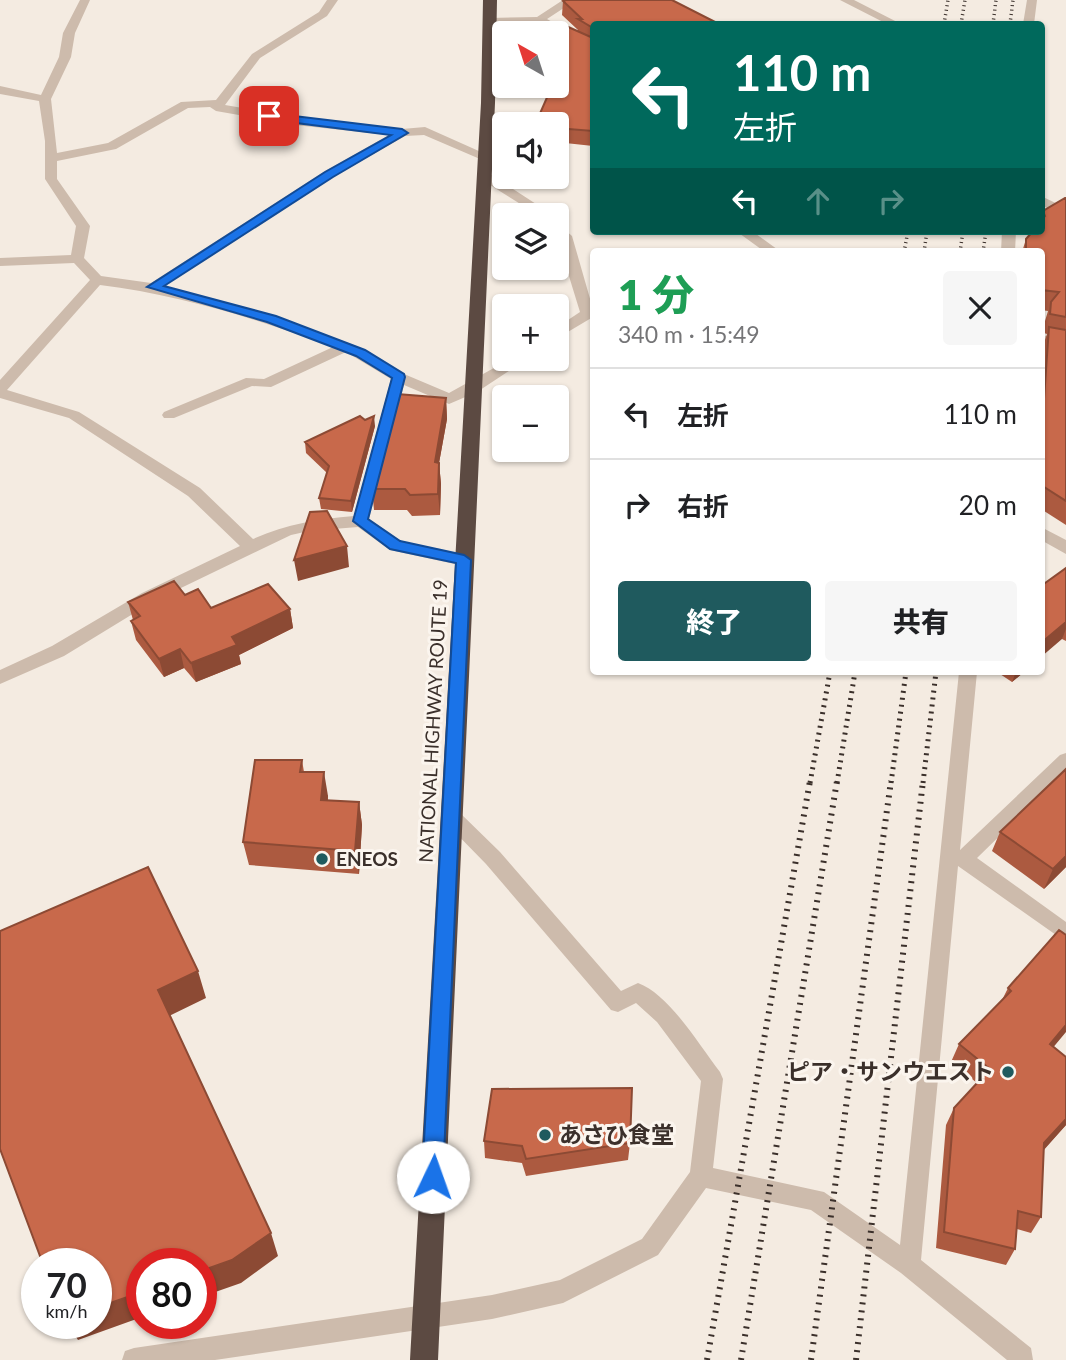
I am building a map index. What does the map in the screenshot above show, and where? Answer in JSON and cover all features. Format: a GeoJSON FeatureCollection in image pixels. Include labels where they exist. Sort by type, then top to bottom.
{"type":"FeatureCollection","features":[{"type":"Feature","properties":{"kind":"highway","name":"NATIONAL HIGHWAY ROUTE 19"},"geometry":{"type":"LineString","coordinates":[[424,1360],[471,389],[488,103],[490,10]]}},
{"type":"Feature","properties":{"kind":"street"},"geometry":{"type":"LineString","coordinates":[[77,259],[83,226],[51,179],[52,158],[45,99],[65,57],[69,33],[85,0]]}},
{"type":"Feature","properties":{"kind":"street"},"geometry":{"type":"LineString","coordinates":[[333,0],[323,14],[256,56],[216,107],[295,121],[402,133],[425,131],[484,165],[532,203]]}},
{"type":"Feature","properties":{"kind":"street"},"geometry":{"type":"LineString","coordinates":[[540,20],[552,9],[571,0]]}},
{"type":"Feature","properties":{"kind":"street"},"geometry":{"type":"LineString","coordinates":[[845,0],[889,21]]}},
{"type":"Feature","properties":{"kind":"street"},"geometry":{"type":"LineString","coordinates":[[1030,21],[1032,0]]}},
{"type":"Feature","properties":{"kind":"street"},"geometry":{"type":"LineString","coordinates":[[490,10],[540,20],[590,47]]}},
{"type":"Feature","properties":{"kind":"street"},"geometry":{"type":"LineString","coordinates":[[0,90],[45,99]]}},
{"type":"Feature","properties":{"kind":"street"},"geometry":{"type":"LineString","coordinates":[[52,158],[112,146],[185,105],[220,103]]}},
{"type":"Feature","properties":{"kind":"street"},"geometry":{"type":"LineString","coordinates":[[153,287],[329,174],[402,133]]}},
{"type":"Feature","properties":{"kind":"street"},"geometry":{"type":"LineString","coordinates":[[1045,202],[1066,213]]}},
{"type":"Feature","properties":{"kind":"street"},"geometry":{"type":"LineString","coordinates":[[749,235],[768,248]]}},
{"type":"Feature","properties":{"kind":"street"},"geometry":{"type":"LineString","coordinates":[[569,248],[590,313],[569,327]]}},
{"type":"Feature","properties":{"kind":"street"},"geometry":{"type":"LineString","coordinates":[[0,262],[77,259],[97,280],[153,287],[271,319],[361,353],[399,377],[449,398],[471,389],[500,371]]}},
{"type":"Feature","properties":{"kind":"street"},"geometry":{"type":"LineString","coordinates":[[97,280],[0,391],[74,415],[194,492],[251,547]]}},
{"type":"Feature","properties":{"kind":"street"},"geometry":{"type":"LineString","coordinates":[[1045,340],[1066,344]]}},
{"type":"Feature","properties":{"kind":"street"},"geometry":{"type":"LineString","coordinates":[[169,415],[251,381],[266,384],[345,347]]}},
{"type":"Feature","properties":{"kind":"street"},"geometry":{"type":"LineString","coordinates":[[361,521],[399,377]]}},
{"type":"Feature","properties":{"kind":"street"},"geometry":{"type":"LineString","coordinates":[[0,677],[58,651],[148,597],[286,531],[309,525],[361,521],[396,545],[464,560]]}},
{"type":"Feature","properties":{"kind":"street"},"geometry":{"type":"LineString","coordinates":[[1045,535],[1066,548]]}},
{"type":"Feature","properties":{"kind":"street"},"geometry":{"type":"LineString","coordinates":[[909,1265],[957,858],[968,675]]}},
{"type":"Feature","properties":{"kind":"street"},"geometry":{"type":"LineString","coordinates":[[957,858],[1066,760]]}},
{"type":"Feature","properties":{"kind":"street"},"geometry":{"type":"LineString","coordinates":[[134,1360],[492,1307],[563,1291],[650,1247],[701,1176],[712,1079],[664,1016],[638,992],[618,1003],[493,858],[451,816]]}},
{"type":"Feature","properties":{"kind":"street"},"geometry":{"type":"LineString","coordinates":[[957,858],[1066,933]]}},
{"type":"Feature","properties":{"kind":"street"},"geometry":{"type":"LineString","coordinates":[[701,1176],[816,1200],[909,1265],[1023,1359]]}},
{"type":"Feature","properties":{"kind":"building"},"geometry":{"type":"Polygon","coordinates":[[[672,0],[713,21],[590,21],[590,26],[578,19],[582,19],[563,1],[672,0]]]}},
{"type":"Feature","properties":{"kind":"building"},"geometry":{"type":"Polygon","coordinates":[[[569,27],[590,37],[590,131],[569,129],[569,112],[541,112],[547,98],[569,98],[569,27]]]}},
{"type":"Feature","properties":{"kind":"building"},"geometry":{"type":"Polygon","coordinates":[[[1066,198],[1066,317],[1050,314],[1051,302],[1059,292],[1045,290],[1045,248],[1026,248],[1026,239],[1030,235],[1045,235],[1045,210],[1066,198]]]}},
{"type":"Feature","properties":{"kind":"building"},"geometry":{"type":"Polygon","coordinates":[[[1049,327],[1066,330],[1066,501],[1045,488],[1045,384],[1049,327]]]}},
{"type":"Feature","properties":{"kind":"building"},"geometry":{"type":"Polygon","coordinates":[[[397,394],[446,398],[435,462],[439,463],[438,494],[410,495],[405,489],[372,489],[397,394]]]}},
{"type":"Feature","properties":{"kind":"building"},"geometry":{"type":"Polygon","coordinates":[[[360,416],[365,420],[374,416],[351,501],[319,498],[329,466],[305,442],[360,416]]]}},
{"type":"Feature","properties":{"kind":"building"},"geometry":{"type":"Polygon","coordinates":[[[327,511],[347,546],[294,560],[310,512],[327,511]]]}},
{"type":"Feature","properties":{"kind":"building"},"geometry":{"type":"Polygon","coordinates":[[[1066,568],[1066,622],[1045,640],[1045,583],[1066,568]]]}},
{"type":"Feature","properties":{"kind":"building"},"geometry":{"type":"Polygon","coordinates":[[[174,581],[185,595],[198,589],[211,608],[268,584],[290,609],[232,637],[237,645],[191,663],[180,649],[159,659],[131,621],[140,616],[128,602],[174,581]]]}},
{"type":"Feature","properties":{"kind":"building"},"geometry":{"type":"Polygon","coordinates":[[[255,760],[302,760],[300,772],[324,772],[321,800],[359,802],[355,851],[243,842],[255,760]]]}},
{"type":"Feature","properties":{"kind":"building"},"geometry":{"type":"Polygon","coordinates":[[[1066,769],[1066,856],[1053,869],[1000,832],[1066,769]]]}},
{"type":"Feature","properties":{"kind":"building"},"geometry":{"type":"Polygon","coordinates":[[[148,867],[198,971],[158,990],[271,1233],[232,1260],[217,1265],[217,1248],[126,1248],[126,1298],[112,1302],[112,1248],[37,1248],[0,1149],[0,931],[148,867]]]}},
{"type":"Feature","properties":{"kind":"building"},"geometry":{"type":"Polygon","coordinates":[[[1059,930],[1066,935],[1066,1025],[1050,1044],[1066,1057],[1066,1119],[1044,1143],[1041,1217],[1018,1211],[1015,1249],[944,1232],[954,1108],[990,1069],[959,1044],[1011,991],[1008,988],[1059,930]]]}},
{"type":"Feature","properties":{"kind":"building"},"geometry":{"type":"Polygon","coordinates":[[[632,1088],[630,1143],[526,1159],[522,1146],[484,1141],[492,1089],[632,1088]]]}},
{"type":"Feature","properties":{"kind":"railway"},"geometry":{"type":"LineString","coordinates":[[944,21],[948,0]]}},
{"type":"Feature","properties":{"kind":"railway"},"geometry":{"type":"LineString","coordinates":[[962,21],[965,0]]}},
{"type":"Feature","properties":{"kind":"railway"},"geometry":{"type":"LineString","coordinates":[[993,21],[996,0]]}},
{"type":"Feature","properties":{"kind":"railway"},"geometry":{"type":"LineString","coordinates":[[1010,21],[1013,0]]}},
{"type":"Feature","properties":{"kind":"railway"},"geometry":{"type":"LineString","coordinates":[[905,248],[907,235]]}},
{"type":"Feature","properties":{"kind":"railway"},"geometry":{"type":"LineString","coordinates":[[925,248],[926,235]]}},
{"type":"Feature","properties":{"kind":"railway"},"geometry":{"type":"LineString","coordinates":[[961,248],[962,235]]}},
{"type":"Feature","properties":{"kind":"railway"},"geometry":{"type":"LineString","coordinates":[[984,248],[985,235]]}},
{"type":"Feature","properties":{"kind":"railway"},"geometry":{"type":"LineString","coordinates":[[810,783],[829,675]]}},
{"type":"Feature","properties":{"kind":"railway"},"geometry":{"type":"LineString","coordinates":[[837,783],[855,675]]}},
{"type":"Feature","properties":{"kind":"railway"},"geometry":{"type":"LineString","coordinates":[[891,783],[906,675]]}},
{"type":"Feature","properties":{"kind":"railway"},"geometry":{"type":"LineString","coordinates":[[923,783],[936,675]]}},
{"type":"Feature","properties":{"kind":"railway"},"geometry":{"type":"LineString","coordinates":[[707,1360],[810,781]]}},
{"type":"Feature","properties":{"kind":"railway"},"geometry":{"type":"LineString","coordinates":[[741,1360],[837,781]]}},
{"type":"Feature","properties":{"kind":"railway"},"geometry":{"type":"LineString","coordinates":[[811,1360],[891,781]]}},
{"type":"Feature","properties":{"kind":"railway"},"geometry":{"type":"LineString","coordinates":[[856,1360],[923,781]]}},
{"type":"Feature","properties":{"kind":"place","name":"ENEOS"},"geometry":{"type":"Point","coordinates":[322,859]}},
{"type":"Feature","properties":{"kind":"place","name":"ピア・サンウエスト"},"geometry":{"type":"Point","coordinates":[1008,1072]}},
{"type":"Feature","properties":{"kind":"place","name":"あさひ食堂"},"geometry":{"type":"Point","coordinates":[545,1135]}},
{"type":"Feature","properties":{"kind":"route"},"geometry":{"type":"LineString","coordinates":[[269,116],[402,133],[329,174],[153,287],[271,319],[361,353],[399,377],[361,521],[396,545],[464,560],[433,1177]]}}]}
